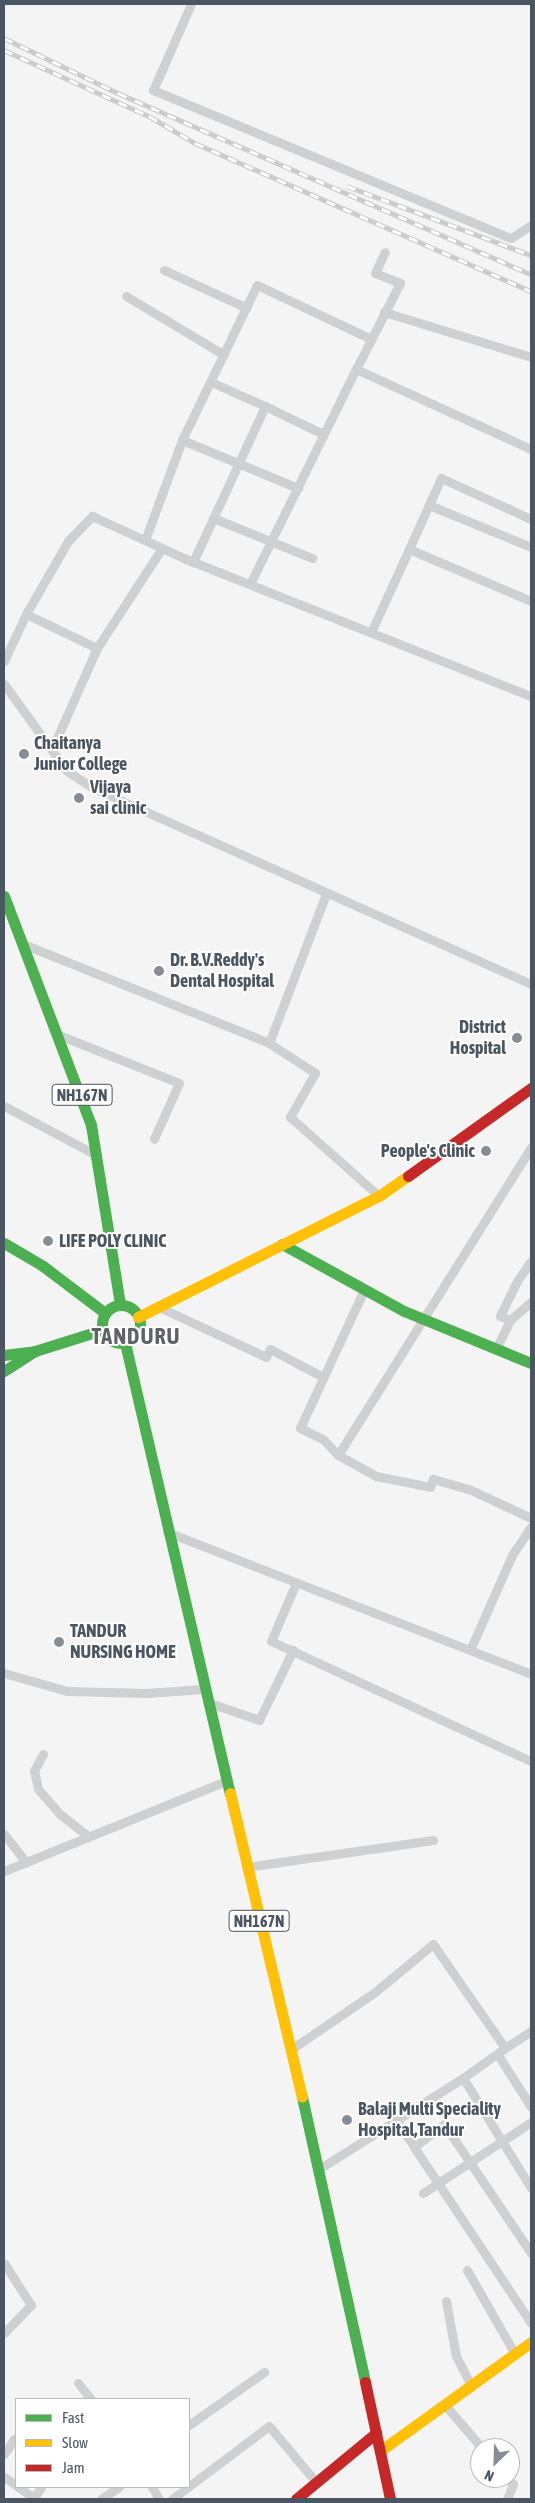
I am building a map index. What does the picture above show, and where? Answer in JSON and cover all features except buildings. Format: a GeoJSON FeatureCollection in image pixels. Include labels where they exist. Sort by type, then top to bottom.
{"type":"FeatureCollection","features":[{"type":"Feature","properties":{"kind":"main road","name":"NH167N"},"geometry":{"type":"LineString","coordinates":[[4,896],[79,1086],[98,1156],[120,1305]]}},
{"type":"Feature","properties":{"kind":"main road"},"geometry":{"type":"LineString","coordinates":[[138,1317],[379,1196],[531,1088]]}},
{"type":"Feature","properties":{"kind":"main road"},"geometry":{"type":"LineString","coordinates":[[4,1243],[43,1266],[104,1313]]}},
{"type":"Feature","properties":{"kind":"main road"},"geometry":{"type":"LineString","coordinates":[[282,1244],[364,1290],[424,1319],[531,1364]]}},
{"type":"Feature","properties":{"kind":"main road"},"geometry":{"type":"LineString","coordinates":[[120,1305],[128,1306],[138,1317],[139,1331],[125,1343],[109,1340],[102,1330],[104,1313],[120,1305]]}},
{"type":"Feature","properties":{"kind":"main road"},"geometry":{"type":"LineString","coordinates":[[4,1355],[35,1352],[102,1330]]}},
{"type":"Feature","properties":{"kind":"main road","name":"NH167N"},"geometry":{"type":"LineString","coordinates":[[125,1343],[167,1532],[319,2168],[390,2499]]}},
{"type":"Feature","properties":{"kind":"main road"},"geometry":{"type":"LineString","coordinates":[[4,1371],[35,1352]]}},
{"type":"Feature","properties":{"kind":"main road"},"geometry":{"type":"LineString","coordinates":[[380,2451],[531,2342]]}},
{"type":"Feature","properties":{"kind":"main road"},"geometry":{"type":"LineString","coordinates":[[296,2499],[376,2433]]}},
{"type":"Feature","properties":{"kind":"street"},"geometry":{"type":"LineString","coordinates":[[191,4],[153,90],[511,238],[531,225]]}},
{"type":"Feature","properties":{"kind":"street"},"geometry":{"type":"LineString","coordinates":[[250,584],[323,434],[400,283],[375,273],[385,252]]}},
{"type":"Feature","properties":{"kind":"street"},"geometry":{"type":"LineString","coordinates":[[164,270],[247,308]]}},
{"type":"Feature","properties":{"kind":"street"},"geometry":{"type":"LineString","coordinates":[[145,540],[182,440],[247,308],[256,285],[371,340]]}},
{"type":"Feature","properties":{"kind":"street"},"geometry":{"type":"LineString","coordinates":[[126,296],[224,355]]}},
{"type":"Feature","properties":{"kind":"street"},"geometry":{"type":"LineString","coordinates":[[384,312],[531,358]]}},
{"type":"Feature","properties":{"kind":"street"},"geometry":{"type":"LineString","coordinates":[[356,368],[531,449]]}},
{"type":"Feature","properties":{"kind":"street"},"geometry":{"type":"LineString","coordinates":[[211,382],[323,434]]}},
{"type":"Feature","properties":{"kind":"street"},"geometry":{"type":"LineString","coordinates":[[193,562],[264,406]]}},
{"type":"Feature","properties":{"kind":"street"},"geometry":{"type":"LineString","coordinates":[[182,440],[298,488]]}},
{"type":"Feature","properties":{"kind":"street"},"geometry":{"type":"LineString","coordinates":[[371,632],[441,478],[531,519]]}},
{"type":"Feature","properties":{"kind":"street"},"geometry":{"type":"LineString","coordinates":[[429,506],[531,547]]}},
{"type":"Feature","properties":{"kind":"street"},"geometry":{"type":"LineString","coordinates":[[4,661],[26,614],[68,542],[92,516],[193,562],[531,696]]}},
{"type":"Feature","properties":{"kind":"street"},"geometry":{"type":"LineString","coordinates":[[213,518],[312,558]]}},
{"type":"Feature","properties":{"kind":"street"},"geometry":{"type":"LineString","coordinates":[[52,749],[97,648],[162,548]]}},
{"type":"Feature","properties":{"kind":"street"},"geometry":{"type":"LineString","coordinates":[[409,549],[531,601]]}},
{"type":"Feature","properties":{"kind":"street"},"geometry":{"type":"LineString","coordinates":[[26,614],[97,648]]}},
{"type":"Feature","properties":{"kind":"street"},"geometry":{"type":"LineString","coordinates":[[4,684],[68,771],[92,788],[531,984]]}},
{"type":"Feature","properties":{"kind":"street"},"geometry":{"type":"LineString","coordinates":[[268,1043],[326,894]]}},
{"type":"Feature","properties":{"kind":"street"},"geometry":{"type":"LineString","coordinates":[[23,944],[268,1043],[315,1073],[290,1116],[379,1196]]}},
{"type":"Feature","properties":{"kind":"street"},"geometry":{"type":"LineString","coordinates":[[59,1035],[179,1083],[154,1139]]}},
{"type":"Feature","properties":{"kind":"street"},"geometry":{"type":"LineString","coordinates":[[4,1106],[98,1156]]}},
{"type":"Feature","properties":{"kind":"street"},"geometry":{"type":"LineString","coordinates":[[338,1455],[531,1147]]}},
{"type":"Feature","properties":{"kind":"street"},"geometry":{"type":"LineString","coordinates":[[510,1320],[500,1316],[517,1281],[531,1261]]}},
{"type":"Feature","properties":{"kind":"street"},"geometry":{"type":"LineString","coordinates":[[364,1290],[300,1428],[323,1440],[338,1455],[376,1476],[430,1487],[433,1479],[469,1489],[531,1518]]}},
{"type":"Feature","properties":{"kind":"street"},"geometry":{"type":"LineString","coordinates":[[496,1349],[510,1320],[531,1302]]}},
{"type":"Feature","properties":{"kind":"street"},"geometry":{"type":"LineString","coordinates":[[158,1307],[266,1357],[270,1349],[324,1377]]}},
{"type":"Feature","properties":{"kind":"street"},"geometry":{"type":"LineString","coordinates":[[470,1650],[512,1555],[531,1527]]}},
{"type":"Feature","properties":{"kind":"street"},"geometry":{"type":"LineString","coordinates":[[167,1532],[531,1674]]}},
{"type":"Feature","properties":{"kind":"street"},"geometry":{"type":"LineString","coordinates":[[296,1583],[271,1640],[531,1761]]}},
{"type":"Feature","properties":{"kind":"street"},"geometry":{"type":"LineString","coordinates":[[207,1702],[259,1720],[293,1650]]}},
{"type":"Feature","properties":{"kind":"street"},"geometry":{"type":"LineString","coordinates":[[4,1673],[67,1691],[146,1693],[204,1689]]}},
{"type":"Feature","properties":{"kind":"street"},"geometry":{"type":"LineString","coordinates":[[42,1754],[34,1772],[38,1788],[61,1816],[87,1835]]}},
{"type":"Feature","properties":{"kind":"street"},"geometry":{"type":"LineString","coordinates":[[4,1871],[87,1835],[226,1781]]}},
{"type":"Feature","properties":{"kind":"street"},"geometry":{"type":"LineString","coordinates":[[4,1834],[26,1862]]}},
{"type":"Feature","properties":{"kind":"street"},"geometry":{"type":"LineString","coordinates":[[246,1867],[433,1840]]}},
{"type":"Feature","properties":{"kind":"street"},"geometry":{"type":"LineString","coordinates":[[290,2050],[375,1992],[433,1944],[501,2051],[531,2107]]}},
{"type":"Feature","properties":{"kind":"street"},"geometry":{"type":"LineString","coordinates":[[319,2168],[463,2078],[531,2031]]}},
{"type":"Feature","properties":{"kind":"street"},"geometry":{"type":"LineString","coordinates":[[463,2078],[531,2188]]}},
{"type":"Feature","properties":{"kind":"street"},"geometry":{"type":"LineString","coordinates":[[396,2120],[531,2323]]}},
{"type":"Feature","properties":{"kind":"street"},"geometry":{"type":"LineString","coordinates":[[423,2193],[531,2122]]}},
{"type":"Feature","properties":{"kind":"street"},"geometry":{"type":"LineString","coordinates":[[414,2147],[444,2124],[472,2161],[531,2253]]}},
{"type":"Feature","properties":{"kind":"street"},"geometry":{"type":"LineString","coordinates":[[4,2263],[31,2305],[4,2333]]}},
{"type":"Feature","properties":{"kind":"street"},"geometry":{"type":"LineString","coordinates":[[467,2270],[515,2354]]}},
{"type":"Feature","properties":{"kind":"street"},"geometry":{"type":"LineString","coordinates":[[446,2301],[456,2356],[471,2386]]}},
{"type":"Feature","properties":{"kind":"street"},"geometry":{"type":"LineString","coordinates":[[190,2423],[264,2372]]}},
{"type":"Feature","properties":{"kind":"street"},"geometry":{"type":"LineString","coordinates":[[78,2383],[89,2398]]}},
{"type":"Feature","properties":{"kind":"street"},"geometry":{"type":"LineString","coordinates":[[445,2405],[473,2438]]}},
{"type":"Feature","properties":{"kind":"street"},"geometry":{"type":"LineString","coordinates":[[190,2485],[269,2426],[316,2481]]}},
{"type":"Feature","properties":{"kind":"street"},"geometry":{"type":"LineString","coordinates":[[4,2454],[15,2439]]}},
{"type":"Feature","properties":{"kind":"street"},"geometry":{"type":"LineString","coordinates":[[4,2477],[15,2485]]}},
{"type":"Feature","properties":{"kind":"street"},"geometry":{"type":"LineString","coordinates":[[20,2488],[34,2499],[40,2488]]}},
{"type":"Feature","properties":{"kind":"street"},"geometry":{"type":"LineString","coordinates":[[101,2499],[118,2488]]}},
{"type":"Feature","properties":{"kind":"street"},"geometry":{"type":"LineString","coordinates":[[153,2488],[159,2499]]}},
{"type":"Feature","properties":{"kind":"street"},"geometry":{"type":"LineString","coordinates":[[172,2499],[187,2488]]}},
{"type":"Feature","properties":{"kind":"railway"},"geometry":{"type":"LineString","coordinates":[[4,38],[118,93],[531,274]]}},
{"type":"Feature","properties":{"kind":"railway"},"geometry":{"type":"LineString","coordinates":[[4,50],[149,116],[195,143],[531,291]]}},
{"type":"Feature","properties":{"kind":"railway"},"geometry":{"type":"LineString","coordinates":[[347,186],[531,255]]}},
{"type":"Feature","properties":{"kind":"traffic: fast"},"geometry":{"type":"LineString","coordinates":[[4,896],[91,1125],[120,1305]]}},
{"type":"Feature","properties":{"kind":"traffic: fast"},"geometry":{"type":"LineString","coordinates":[[4,1243],[43,1266],[105,1313]]}},
{"type":"Feature","properties":{"kind":"traffic: fast"},"geometry":{"type":"LineString","coordinates":[[282,1244],[404,1311],[531,1363]]}},
{"type":"Feature","properties":{"kind":"traffic: fast"},"geometry":{"type":"LineString","coordinates":[[121,1305],[135,1310],[140,1324],[135,1338],[121,1343],[107,1338],[102,1324],[107,1310],[121,1305]]}},
{"type":"Feature","properties":{"kind":"traffic: fast"},"geometry":{"type":"LineString","coordinates":[[4,1355],[35,1351],[102,1330]]}},
{"type":"Feature","properties":{"kind":"traffic: fast"},"geometry":{"type":"LineString","coordinates":[[125,1343],[230,1793]]}},
{"type":"Feature","properties":{"kind":"traffic: fast"},"geometry":{"type":"LineString","coordinates":[[4,1371],[35,1351]]}},
{"type":"Feature","properties":{"kind":"traffic: fast"},"geometry":{"type":"LineString","coordinates":[[302,2097],[365,2382]]}},
{"type":"Feature","properties":{"kind":"traffic: slow"},"geometry":{"type":"LineString","coordinates":[[138,1317],[379,1196],[408,1176]]}},
{"type":"Feature","properties":{"kind":"traffic: slow"},"geometry":{"type":"LineString","coordinates":[[230,1793],[302,2097]]}},
{"type":"Feature","properties":{"kind":"traffic: slow"},"geometry":{"type":"LineString","coordinates":[[380,2451],[531,2342]]}},
{"type":"Feature","properties":{"kind":"traffic: jam"},"geometry":{"type":"LineString","coordinates":[[408,1176],[531,1088]]}},
{"type":"Feature","properties":{"kind":"traffic: jam"},"geometry":{"type":"LineString","coordinates":[[365,2382],[390,2499]]}},
{"type":"Feature","properties":{"kind":"traffic: jam"},"geometry":{"type":"LineString","coordinates":[[296,2499],[376,2433]]}},
{"type":"Feature","properties":{"kind":"place","name":"Chaitanya Junior College"},"geometry":{"type":"Point","coordinates":[24,754]}},
{"type":"Feature","properties":{"kind":"place","name":"Vijaya sai clinic"},"geometry":{"type":"Point","coordinates":[79,798]}},
{"type":"Feature","properties":{"kind":"place","name":"Dr. B.V.Reddy's Dental Hospital"},"geometry":{"type":"Point","coordinates":[159,971]}},
{"type":"Feature","properties":{"kind":"place","name":"District Hospital"},"geometry":{"type":"Point","coordinates":[517,1038]}},
{"type":"Feature","properties":{"kind":"place","name":"People's Clinic"},"geometry":{"type":"Point","coordinates":[486,1151]}},
{"type":"Feature","properties":{"kind":"place","name":"LIFE POLY CLINIC"},"geometry":{"type":"Point","coordinates":[48,1241]}},
{"type":"Feature","properties":{"kind":"place","name":"TANDUR NURSING HOME"},"geometry":{"type":"Point","coordinates":[59,1642]}},
{"type":"Feature","properties":{"kind":"place","name":"Balaji Multi Speciality Hospital,Tandur"},"geometry":{"type":"Point","coordinates":[347,2120]}},
{"type":"Feature","properties":{"kind":"district","name":"TANDURU"},"geometry":{"type":"Point","coordinates":[136,1337]}}]}
